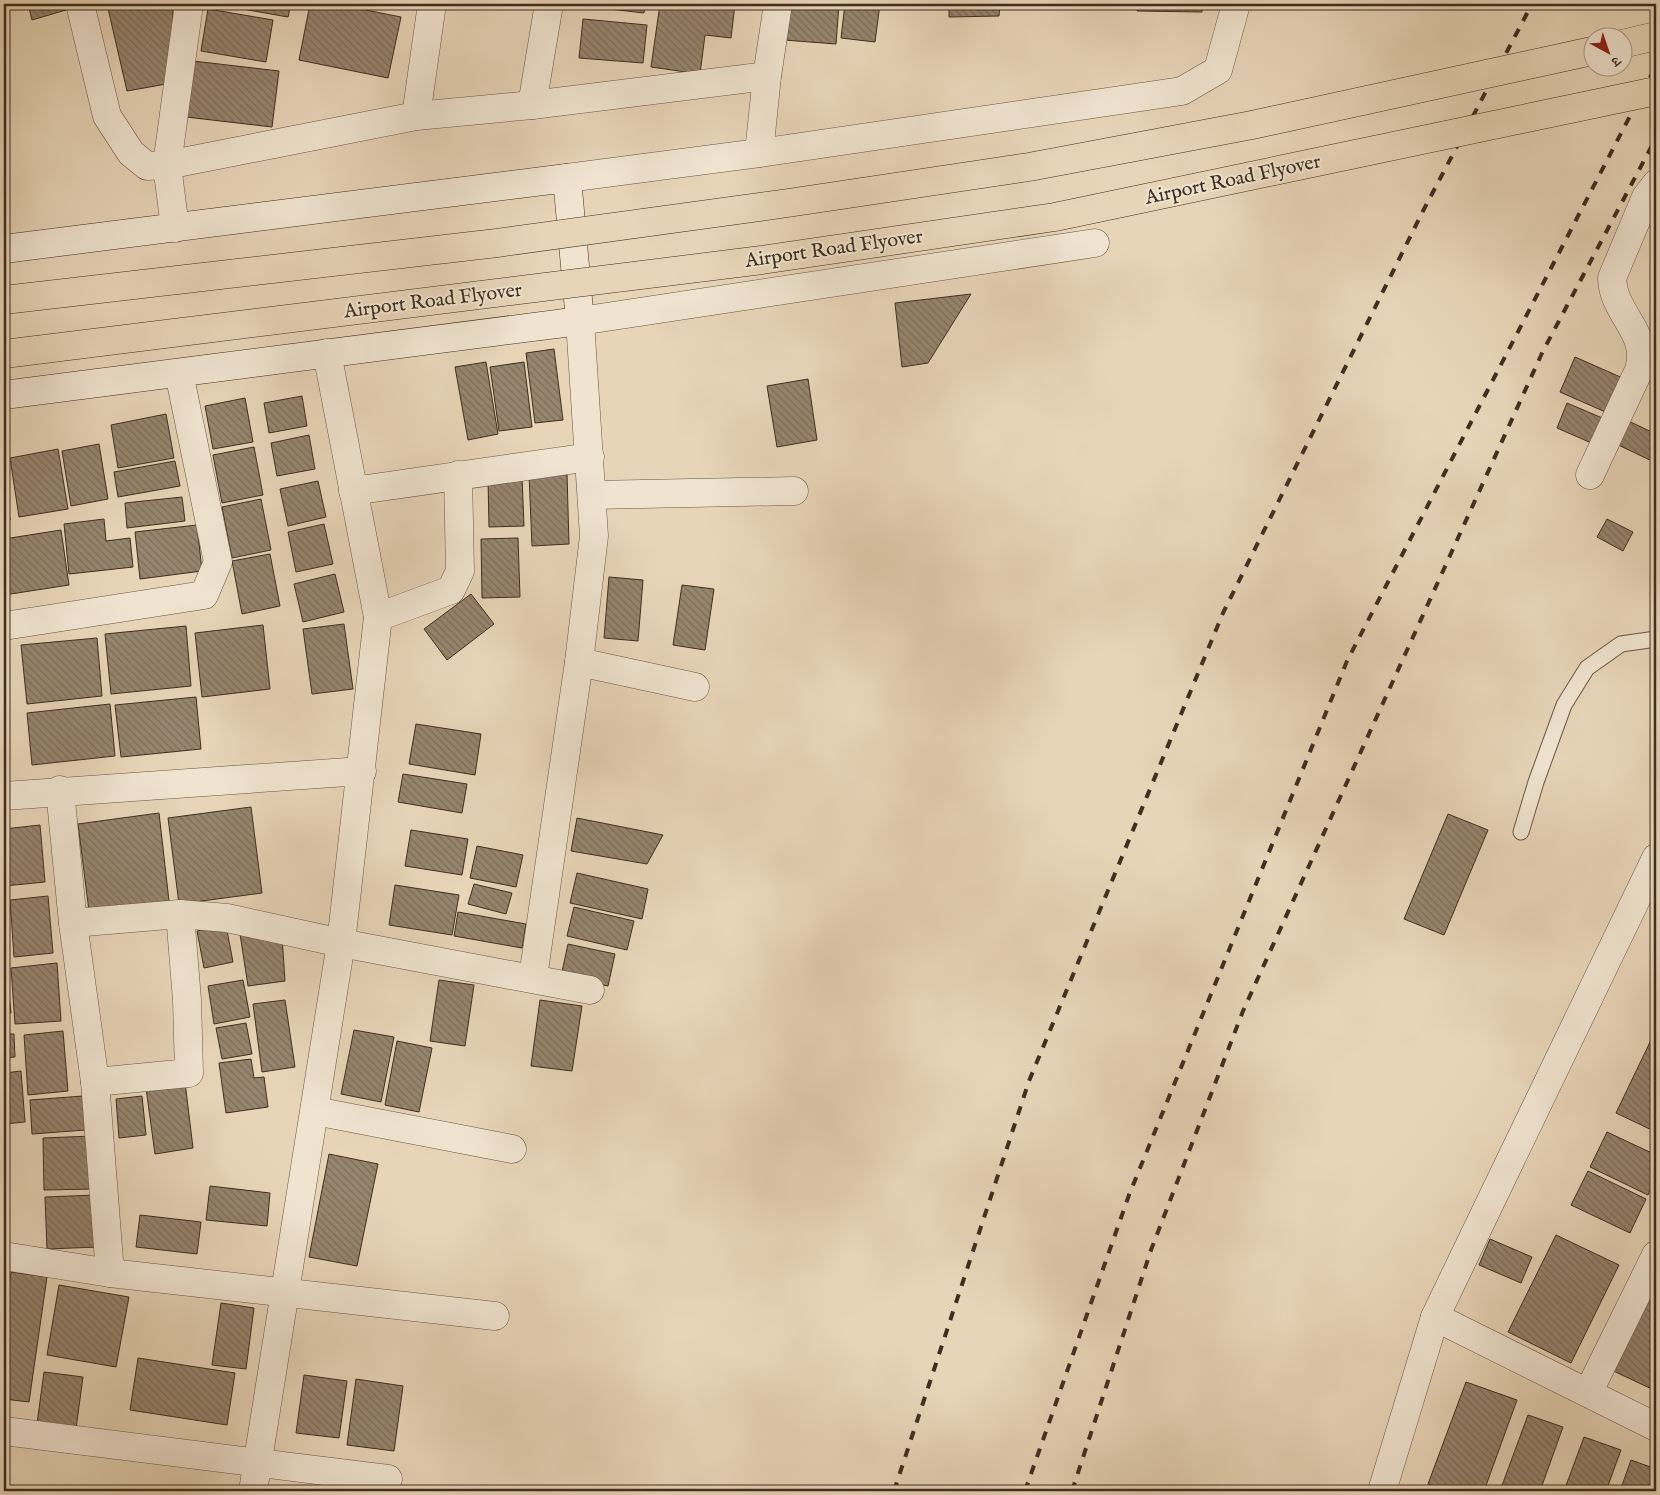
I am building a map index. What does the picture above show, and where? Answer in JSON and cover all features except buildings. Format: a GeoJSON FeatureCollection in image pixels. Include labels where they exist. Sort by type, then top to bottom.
{"type":"FeatureCollection","features":[{"type":"Feature","properties":{"kind":"main road"},"geometry":{"type":"LineString","coordinates":[[1632,42],[1656,36]]}},
{"type":"Feature","properties":{"kind":"main road"},"geometry":{"type":"LineString","coordinates":[[4,300],[507,242],[1030,167],[1261,123],[1582,53]]}},
{"type":"Feature","properties":{"kind":"main road","name":"Airport Road Flyover"},"geometry":{"type":"LineString","coordinates":[[4,354],[762,260],[1054,217],[1656,91]]}},
{"type":"Feature","properties":{"kind":"street"},"geometry":{"type":"LineString","coordinates":[[80,4],[108,116],[131,153],[147,166],[167,166],[416,116],[532,105],[767,76]]}},
{"type":"Feature","properties":{"kind":"street"},"geometry":{"type":"LineString","coordinates":[[175,228],[167,166],[189,4]]}},
{"type":"Feature","properties":{"kind":"street"},"geometry":{"type":"LineString","coordinates":[[416,116],[432,4]]}},
{"type":"Feature","properties":{"kind":"street"},"geometry":{"type":"LineString","coordinates":[[532,105],[549,4]]}},
{"type":"Feature","properties":{"kind":"street"},"geometry":{"type":"LineString","coordinates":[[759,153],[767,76],[778,4]]}},
{"type":"Feature","properties":{"kind":"street"},"geometry":{"type":"LineString","coordinates":[[4,249],[759,153],[1182,92],[1218,70],[1236,4]]}},
{"type":"Feature","properties":{"kind":"street"},"geometry":{"type":"LineString","coordinates":[[532,977],[579,662],[594,536],[580,322],[567,178]]}},
{"type":"Feature","properties":{"kind":"street"},"geometry":{"type":"LineString","coordinates":[[1590,475],[1639,370],[1643,356],[1640,342],[1612,290],[1612,278],[1646,197],[1656,184]]}},
{"type":"Feature","properties":{"kind":"street"},"geometry":{"type":"LineString","coordinates":[[4,394],[580,322],[1095,243]]}},
{"type":"Feature","properties":{"kind":"street"},"geometry":{"type":"LineString","coordinates":[[253,1491],[341,943],[362,771],[378,616],[327,353]]}},
{"type":"Feature","properties":{"kind":"street"},"geometry":{"type":"LineString","coordinates":[[4,626],[204,595],[218,562],[179,372]]}},
{"type":"Feature","properties":{"kind":"street"},"geometry":{"type":"LineString","coordinates":[[353,491],[590,457]]}},
{"type":"Feature","properties":{"kind":"street"},"geometry":{"type":"LineString","coordinates":[[378,616],[451,590],[460,571],[458,476]]}},
{"type":"Feature","properties":{"kind":"street"},"geometry":{"type":"LineString","coordinates":[[592,494],[794,491]]}},
{"type":"Feature","properties":{"kind":"street"},"geometry":{"type":"LineString","coordinates":[[579,662],[695,687]]}},
{"type":"Feature","properties":{"kind":"street"},"geometry":{"type":"LineString","coordinates":[[4,796],[60,790],[362,771]]}},
{"type":"Feature","properties":{"kind":"street"},"geometry":{"type":"LineString","coordinates":[[60,790],[73,923],[95,1082],[110,1273]]}},
{"type":"Feature","properties":{"kind":"street"},"geometry":{"type":"LineString","coordinates":[[1387,1490],[1435,1317],[1656,858]]}},
{"type":"Feature","properties":{"kind":"street"},"geometry":{"type":"LineString","coordinates":[[73,923],[180,914],[227,918],[341,943],[532,977],[590,990]]}},
{"type":"Feature","properties":{"kind":"street"},"geometry":{"type":"LineString","coordinates":[[95,1082],[189,1073],[187,1000],[180,914]]}},
{"type":"Feature","properties":{"kind":"street"},"geometry":{"type":"LineString","coordinates":[[314,1111],[512,1149]]}},
{"type":"Feature","properties":{"kind":"street"},"geometry":{"type":"LineString","coordinates":[[1588,1393],[1656,1255]]}},
{"type":"Feature","properties":{"kind":"street"},"geometry":{"type":"LineString","coordinates":[[4,1256],[110,1273],[495,1316]]}},
{"type":"Feature","properties":{"kind":"street"},"geometry":{"type":"LineString","coordinates":[[1435,1317],[1656,1426]]}},
{"type":"Feature","properties":{"kind":"street"},"geometry":{"type":"LineString","coordinates":[[4,1430],[388,1479]]}},
{"type":"Feature","properties":{"kind":"lane"},"geometry":{"type":"LineString","coordinates":[[1521,832],[1536,782],[1564,705],[1587,668],[1621,644],[1656,639]]}},
{"type":"Feature","properties":{"kind":"railway"},"geometry":{"type":"LineString","coordinates":[[894,1491],[1029,1081],[1223,613],[1423,211],[1532,4]]}},
{"type":"Feature","properties":{"kind":"railway"},"geometry":{"type":"LineString","coordinates":[[1025,1491],[1129,1195],[1347,661],[1656,66]]}},
{"type":"Feature","properties":{"kind":"railway"},"geometry":{"type":"LineString","coordinates":[[1072,1491],[1151,1250],[1243,1011],[1543,351],[1656,138]]}}]}
